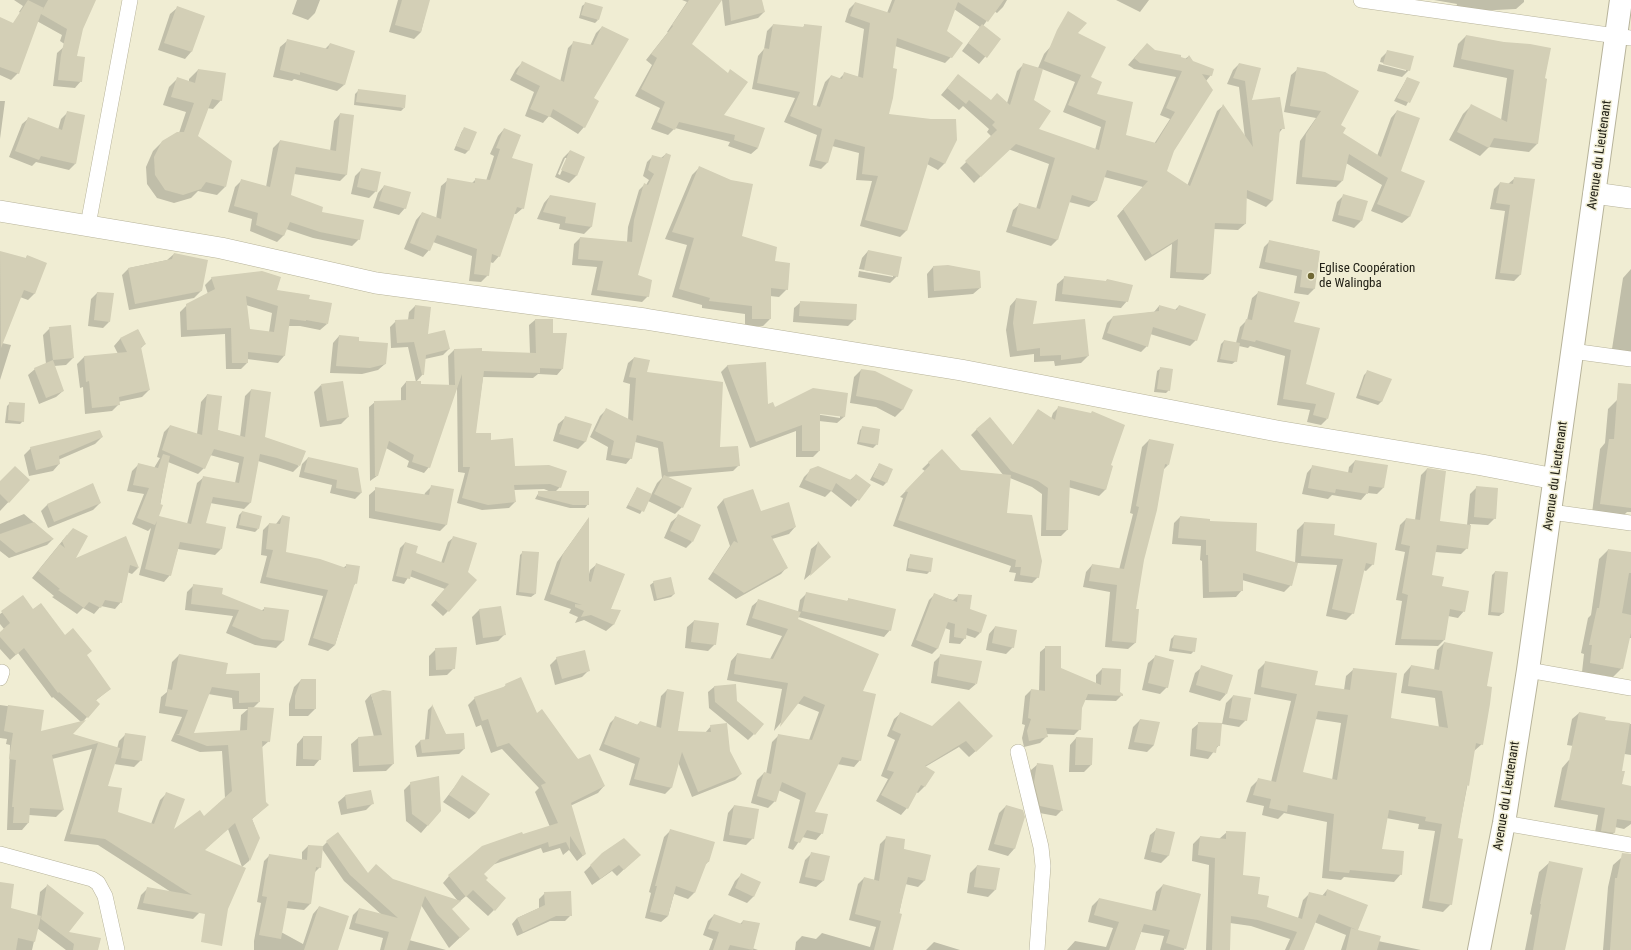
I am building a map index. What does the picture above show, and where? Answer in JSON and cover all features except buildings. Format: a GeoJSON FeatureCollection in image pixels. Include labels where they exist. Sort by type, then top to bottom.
{"type":"FeatureCollection","features":[{"type":"Feature","properties":{"kind":"main road","name":"Avenue du Lieutenant"},"geometry":{"type":"LineString","coordinates":[[1479,950],[1504,823],[1528,670],[1594,193],[1624,37],[1621,0]]}},
{"type":"Feature","properties":{"kind":"street"},"geometry":{"type":"LineString","coordinates":[[88,225],[130,0]]}},
{"type":"Feature","properties":{"kind":"street"},"geometry":{"type":"LineString","coordinates":[[1361,0],[1624,37]]}},
{"type":"Feature","properties":{"kind":"street"},"geometry":{"type":"LineString","coordinates":[[1594,193],[1631,198]]}},
{"type":"Feature","properties":{"kind":"street"},"geometry":{"type":"LineString","coordinates":[[0,211],[221,248],[376,283],[645,319],[953,369],[1277,431],[1482,465],[1555,479]]}},
{"type":"Feature","properties":{"kind":"street"},"geometry":{"type":"LineString","coordinates":[[1572,350],[1631,359]]}},
{"type":"Feature","properties":{"kind":"street"},"geometry":{"type":"LineString","coordinates":[[1551,512],[1631,522]]}},
{"type":"Feature","properties":{"kind":"street"},"geometry":{"type":"LineString","coordinates":[[1528,670],[1631,688]]}},
{"type":"Feature","properties":{"kind":"street"},"geometry":{"type":"LineString","coordinates":[[1018,752],[1043,860],[1037,950]]}},
{"type":"Feature","properties":{"kind":"street"},"geometry":{"type":"LineString","coordinates":[[1504,823],[1631,845]]}},
{"type":"Feature","properties":{"kind":"street"},"geometry":{"type":"LineString","coordinates":[[0,854],[92,879],[98,883],[105,896],[117,950]]}},
{"type":"Feature","properties":{"kind":"place","name":"Eglise Coopération de Walingba"},"geometry":{"type":"Point","coordinates":[1311,276]}}]}
